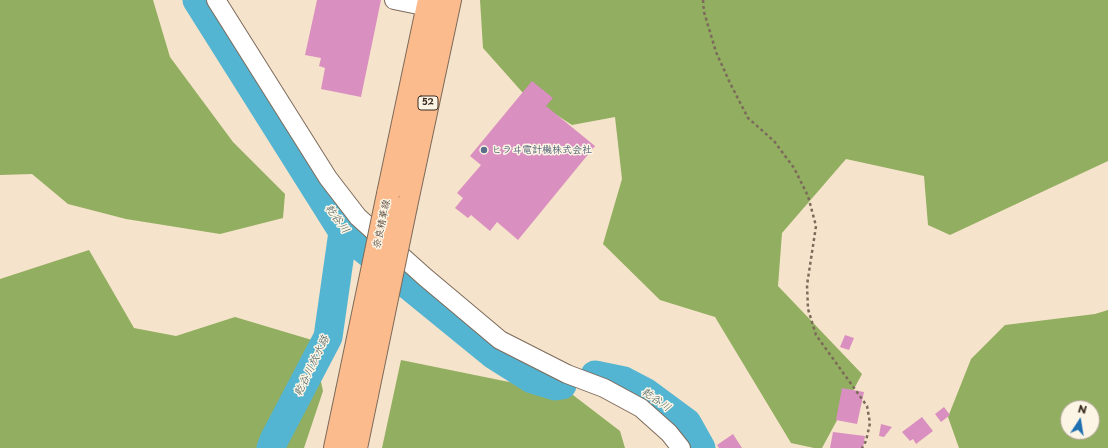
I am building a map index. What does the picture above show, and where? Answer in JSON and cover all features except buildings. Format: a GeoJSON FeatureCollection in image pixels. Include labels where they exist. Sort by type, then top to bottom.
{"type":"FeatureCollection","features":[{"type":"Feature","properties":{"kind":"main road","name":"奈良精華線"},"geometry":{"type":"LineString","coordinates":[[335,448],[357,393],[406,206],[450,0]]}},
{"type":"Feature","properties":{"kind":"main road","name":"奈良精華線"},"geometry":{"type":"LineString","coordinates":[[356,448],[357,393],[388,194],[428,4]]}},
{"type":"Feature","properties":{"kind":"street"},"geometry":{"type":"LineString","coordinates":[[216,0],[328,178],[358,217],[425,277],[500,340],[567,374],[604,388],[641,408],[669,433],[681,448]]}},
{"type":"Feature","properties":{"kind":"street"},"geometry":{"type":"LineString","coordinates":[[394,0],[428,4]]}},
{"type":"Feature","properties":{"kind":"path"},"geometry":{"type":"LineString","coordinates":[[704,0],[704,12],[716,52],[748,118],[774,141],[794,168],[808,196],[816,226],[807,285],[808,309],[816,335],[867,406],[870,423],[866,440],[862,448]]}},
{"type":"Feature","properties":{"kind":"green space"},"geometry":{"type":"Polygon","coordinates":[[[0,0],[153,0],[170,57],[233,142],[285,194],[283,218],[220,234],[126,219],[68,204],[32,174],[0,175],[0,0]]]}},
{"type":"Feature","properties":{"kind":"green space"},"geometry":{"type":"Polygon","coordinates":[[[480,0],[1108,0],[1108,161],[950,235],[928,225],[924,176],[846,159],[782,233],[778,286],[862,374],[822,448],[814,448],[791,443],[715,317],[660,300],[603,244],[622,179],[615,117],[572,125],[523,93],[483,48],[480,0]]]}},
{"type":"Feature","properties":{"kind":"green space"},"geometry":{"type":"Polygon","coordinates":[[[89,250],[134,328],[176,336],[235,317],[312,340],[323,391],[304,448],[0,448],[0,279],[89,250]]]}},
{"type":"Feature","properties":{"kind":"green space"},"geometry":{"type":"Polygon","coordinates":[[[1108,310],[1108,448],[959,448],[948,417],[971,359],[1005,325],[1095,314],[1108,310]]]}},
{"type":"Feature","properties":{"kind":"green space"},"geometry":{"type":"Polygon","coordinates":[[[401,360],[573,395],[620,431],[625,448],[382,448],[401,360]]]}},
{"type":"Feature","properties":{"kind":"waterway","name":"乾谷川放水路"},"geometry":{"type":"LineString","coordinates":[[197,0],[343,232],[494,355],[532,379],[555,386],[562,385]]}},
{"type":"Feature","properties":{"kind":"waterway","name":"乾谷川放水路"},"geometry":{"type":"LineString","coordinates":[[271,448],[328,337],[343,232]]}},
{"type":"Feature","properties":{"kind":"waterway","name":"乾谷川"},"geometry":{"type":"LineString","coordinates":[[595,375],[624,381],[645,392],[687,423],[701,448]]}},
{"type":"Feature","properties":{"kind":"place","name":"ヒラヰ電計機株式会社"},"geometry":{"type":"Point","coordinates":[484,150]}}]}
